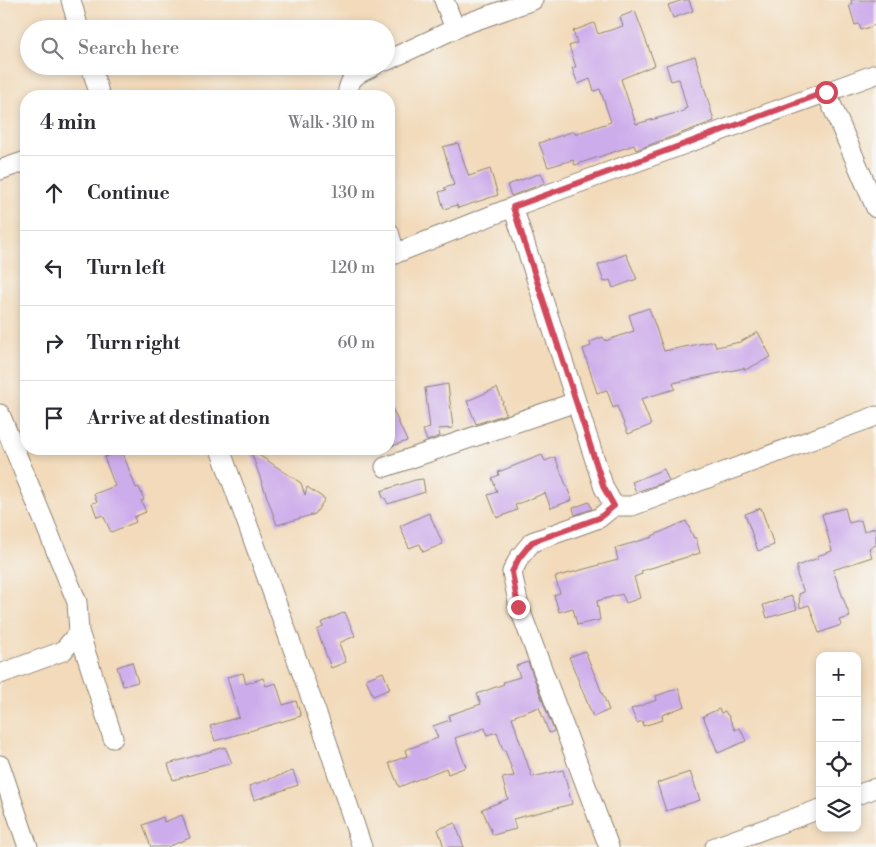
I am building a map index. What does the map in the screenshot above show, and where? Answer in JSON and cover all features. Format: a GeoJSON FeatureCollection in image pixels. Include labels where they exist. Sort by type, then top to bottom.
{"type":"FeatureCollection","features":[{"type":"Feature","properties":{"kind":"street"},"geometry":{"type":"LineString","coordinates":[[71,0],[77,20]]}},
{"type":"Feature","properties":{"kind":"street"},"geometry":{"type":"LineString","coordinates":[[444,0],[455,29]]}},
{"type":"Feature","properties":{"kind":"street"},"geometry":{"type":"LineString","coordinates":[[395,57],[455,29],[533,0]]}},
{"type":"Feature","properties":{"kind":"street"},"geometry":{"type":"LineString","coordinates":[[395,254],[513,207],[876,74]]}},
{"type":"Feature","properties":{"kind":"street"},"geometry":{"type":"LineString","coordinates":[[94,75],[98,90]]}},
{"type":"Feature","properties":{"kind":"street"},"geometry":{"type":"LineString","coordinates":[[348,90],[348,85],[356,75]]}},
{"type":"Feature","properties":{"kind":"street"},"geometry":{"type":"LineString","coordinates":[[826,92],[876,208]]}},
{"type":"Feature","properties":{"kind":"street"},"geometry":{"type":"LineString","coordinates":[[0,170],[20,163]]}},
{"type":"Feature","properties":{"kind":"street"},"geometry":{"type":"LineString","coordinates":[[513,207],[604,488],[614,506]]}},
{"type":"Feature","properties":{"kind":"street"},"geometry":{"type":"LineString","coordinates":[[385,467],[576,402]]}},
{"type":"Feature","properties":{"kind":"street"},"geometry":{"type":"LineString","coordinates":[[0,414],[77,602],[79,632],[113,738]]}},
{"type":"Feature","properties":{"kind":"street"},"geometry":{"type":"LineString","coordinates":[[609,847],[518,607],[512,572],[519,558],[532,542],[599,518],[614,506],[632,506],[876,416]]}},
{"type":"Feature","properties":{"kind":"street"},"geometry":{"type":"LineString","coordinates":[[222,455],[326,739],[362,847]]}},
{"type":"Feature","properties":{"kind":"street"},"geometry":{"type":"LineString","coordinates":[[0,674],[63,651],[79,632]]}},
{"type":"Feature","properties":{"kind":"street"},"geometry":{"type":"LineString","coordinates":[[0,765],[28,847]]}},
{"type":"Feature","properties":{"kind":"street"},"geometry":{"type":"LineString","coordinates":[[861,794],[876,788]]}},
{"type":"Feature","properties":{"kind":"street"},"geometry":{"type":"LineString","coordinates":[[726,845],[816,811]]}},
{"type":"Feature","properties":{"kind":"building"},"geometry":{"type":"Polygon","coordinates":[[[689,0],[693,11],[673,18],[668,5],[689,0]]]}},
{"type":"Feature","properties":{"kind":"building"},"geometry":{"type":"Polygon","coordinates":[[[851,0],[876,0],[876,25],[861,30],[859,24],[855,25],[849,5],[852,4],[851,0]]]}},
{"type":"Feature","properties":{"kind":"building"},"geometry":{"type":"Polygon","coordinates":[[[635,11],[655,65],[621,79],[636,124],[684,111],[687,108],[679,79],[671,81],[666,65],[695,56],[714,121],[636,150],[634,145],[575,165],[573,160],[548,167],[539,143],[574,131],[575,134],[611,122],[600,89],[594,91],[590,79],[578,84],[572,68],[576,67],[569,46],[577,43],[573,31],[594,23],[598,34],[623,26],[620,17],[635,11]]]}},
{"type":"Feature","properties":{"kind":"building"},"geometry":{"type":"Polygon","coordinates":[[[458,143],[469,176],[490,169],[498,195],[458,208],[457,205],[444,209],[439,192],[446,190],[444,188],[454,185],[443,147],[458,143]]]}},
{"type":"Feature","properties":{"kind":"building"},"geometry":{"type":"Polygon","coordinates":[[[541,173],[545,183],[511,196],[507,185],[541,173]]]}},
{"type":"Feature","properties":{"kind":"building"},"geometry":{"type":"Polygon","coordinates":[[[626,254],[637,279],[613,288],[610,280],[604,282],[598,265],[626,254]]]}},
{"type":"Feature","properties":{"kind":"building"},"geometry":{"type":"Polygon","coordinates":[[[649,308],[664,351],[714,341],[716,347],[740,342],[758,332],[771,357],[745,370],[744,368],[673,383],[675,389],[641,399],[651,425],[628,434],[617,406],[613,408],[607,390],[597,393],[583,349],[591,346],[590,342],[603,337],[605,341],[634,331],[629,315],[649,308]]]}},
{"type":"Feature","properties":{"kind":"building"},"geometry":{"type":"Polygon","coordinates":[[[448,384],[453,428],[438,429],[440,436],[427,441],[423,430],[430,428],[425,388],[448,384]]]}},
{"type":"Feature","properties":{"kind":"building"},"geometry":{"type":"Polygon","coordinates":[[[497,388],[506,414],[476,424],[467,401],[497,388]]]}},
{"type":"Feature","properties":{"kind":"building"},"geometry":{"type":"Polygon","coordinates":[[[395,414],[407,441],[395,445],[395,414]]]}},
{"type":"Feature","properties":{"kind":"building"},"geometry":{"type":"Polygon","coordinates":[[[124,455],[136,488],[139,487],[144,500],[141,501],[146,512],[134,517],[136,522],[111,532],[103,515],[97,517],[92,503],[97,502],[94,494],[115,486],[104,457],[124,455]]]}},
{"type":"Feature","properties":{"kind":"building"},"geometry":{"type":"Polygon","coordinates":[[[252,455],[259,455],[301,483],[305,495],[307,487],[325,499],[315,514],[277,525],[252,455]]]}},
{"type":"Feature","properties":{"kind":"building"},"geometry":{"type":"Polygon","coordinates":[[[542,455],[545,461],[555,457],[572,500],[551,508],[545,493],[515,505],[517,510],[497,518],[488,495],[497,492],[492,478],[499,475],[498,472],[542,455]]]}},
{"type":"Feature","properties":{"kind":"building"},"geometry":{"type":"Polygon","coordinates":[[[664,469],[669,481],[636,492],[632,482],[664,469]]]}},
{"type":"Feature","properties":{"kind":"building"},"geometry":{"type":"Polygon","coordinates":[[[423,479],[425,492],[388,504],[385,498],[383,498],[381,491],[423,479]]]}},
{"type":"Feature","properties":{"kind":"building"},"geometry":{"type":"Polygon","coordinates":[[[589,502],[592,509],[575,515],[573,508],[589,502]]]}},
{"type":"Feature","properties":{"kind":"building"},"geometry":{"type":"Polygon","coordinates":[[[761,508],[774,545],[758,551],[745,514],[761,508]]]}},
{"type":"Feature","properties":{"kind":"building"},"geometry":{"type":"Polygon","coordinates":[[[845,508],[849,523],[861,520],[864,532],[876,527],[876,545],[869,548],[872,557],[833,570],[850,617],[839,620],[841,625],[819,633],[809,605],[800,608],[799,594],[804,592],[797,575],[797,566],[832,551],[822,514],[845,508]]]}},
{"type":"Feature","properties":{"kind":"building"},"geometry":{"type":"Polygon","coordinates":[[[429,513],[443,544],[423,552],[420,544],[409,548],[400,526],[429,513]]]}},
{"type":"Feature","properties":{"kind":"building"},"geometry":{"type":"Polygon","coordinates":[[[686,521],[694,538],[696,538],[700,553],[641,571],[642,574],[634,577],[640,598],[626,603],[622,594],[597,601],[600,620],[577,625],[573,608],[559,612],[554,595],[560,593],[555,577],[618,560],[615,548],[653,537],[686,521]]]}},
{"type":"Feature","properties":{"kind":"building"},"geometry":{"type":"Polygon","coordinates":[[[792,596],[797,609],[767,618],[763,605],[792,596]]]}},
{"type":"Feature","properties":{"kind":"building"},"geometry":{"type":"Polygon","coordinates":[[[345,612],[355,636],[339,643],[346,662],[331,668],[317,630],[323,627],[321,623],[345,612]]]}},
{"type":"Feature","properties":{"kind":"building"},"geometry":{"type":"Polygon","coordinates":[[[585,651],[609,710],[593,717],[569,657],[585,651]]]}},
{"type":"Feature","properties":{"kind":"building"},"geometry":{"type":"Polygon","coordinates":[[[132,662],[138,682],[123,686],[117,667],[132,662]]]}},
{"type":"Feature","properties":{"kind":"building"},"geometry":{"type":"Polygon","coordinates":[[[528,662],[554,731],[549,733],[539,707],[512,717],[532,777],[563,770],[572,804],[513,819],[516,829],[493,835],[482,809],[508,799],[502,778],[514,776],[497,732],[487,735],[485,728],[455,738],[466,767],[448,774],[446,768],[399,787],[389,763],[407,756],[405,750],[438,738],[433,726],[450,720],[449,715],[481,704],[477,694],[504,684],[503,682],[520,677],[516,666],[528,662]]]}},
{"type":"Feature","properties":{"kind":"building"},"geometry":{"type":"Polygon","coordinates":[[[383,672],[390,689],[373,696],[366,679],[383,672]]]}},
{"type":"Feature","properties":{"kind":"building"},"geometry":{"type":"Polygon","coordinates":[[[243,673],[246,684],[263,678],[266,686],[276,683],[283,705],[296,701],[301,716],[215,741],[210,726],[239,717],[227,677],[243,673]]]}},
{"type":"Feature","properties":{"kind":"building"},"geometry":{"type":"Polygon","coordinates":[[[678,688],[685,706],[662,715],[663,720],[643,726],[642,721],[637,723],[631,709],[657,700],[656,696],[678,688]]]}},
{"type":"Feature","properties":{"kind":"building"},"geometry":{"type":"Polygon","coordinates":[[[719,709],[721,713],[725,711],[735,730],[740,728],[746,741],[718,753],[703,716],[719,709]]]}},
{"type":"Feature","properties":{"kind":"building"},"geometry":{"type":"Polygon","coordinates":[[[225,747],[232,763],[173,780],[168,764],[225,747]]]}},
{"type":"Feature","properties":{"kind":"building"},"geometry":{"type":"Polygon","coordinates":[[[293,771],[298,785],[254,800],[249,786],[293,771]]]}},
{"type":"Feature","properties":{"kind":"building"},"geometry":{"type":"Polygon","coordinates":[[[690,772],[700,800],[666,811],[657,783],[690,772]]]}},
{"type":"Feature","properties":{"kind":"building"},"geometry":{"type":"Polygon","coordinates":[[[182,815],[190,838],[167,847],[151,847],[143,825],[163,817],[164,822],[182,815]]]}},
{"type":"Feature","properties":{"kind":"building"},"geometry":{"type":"Polygon","coordinates":[[[455,823],[464,847],[444,847],[438,829],[455,823]]]}},
{"type":"Feature","properties":{"kind":"route"},"geometry":{"type":"LineString","coordinates":[[518,607],[512,572],[519,558],[532,542],[599,518],[614,506],[604,488],[513,207],[826,92]]}}]}
